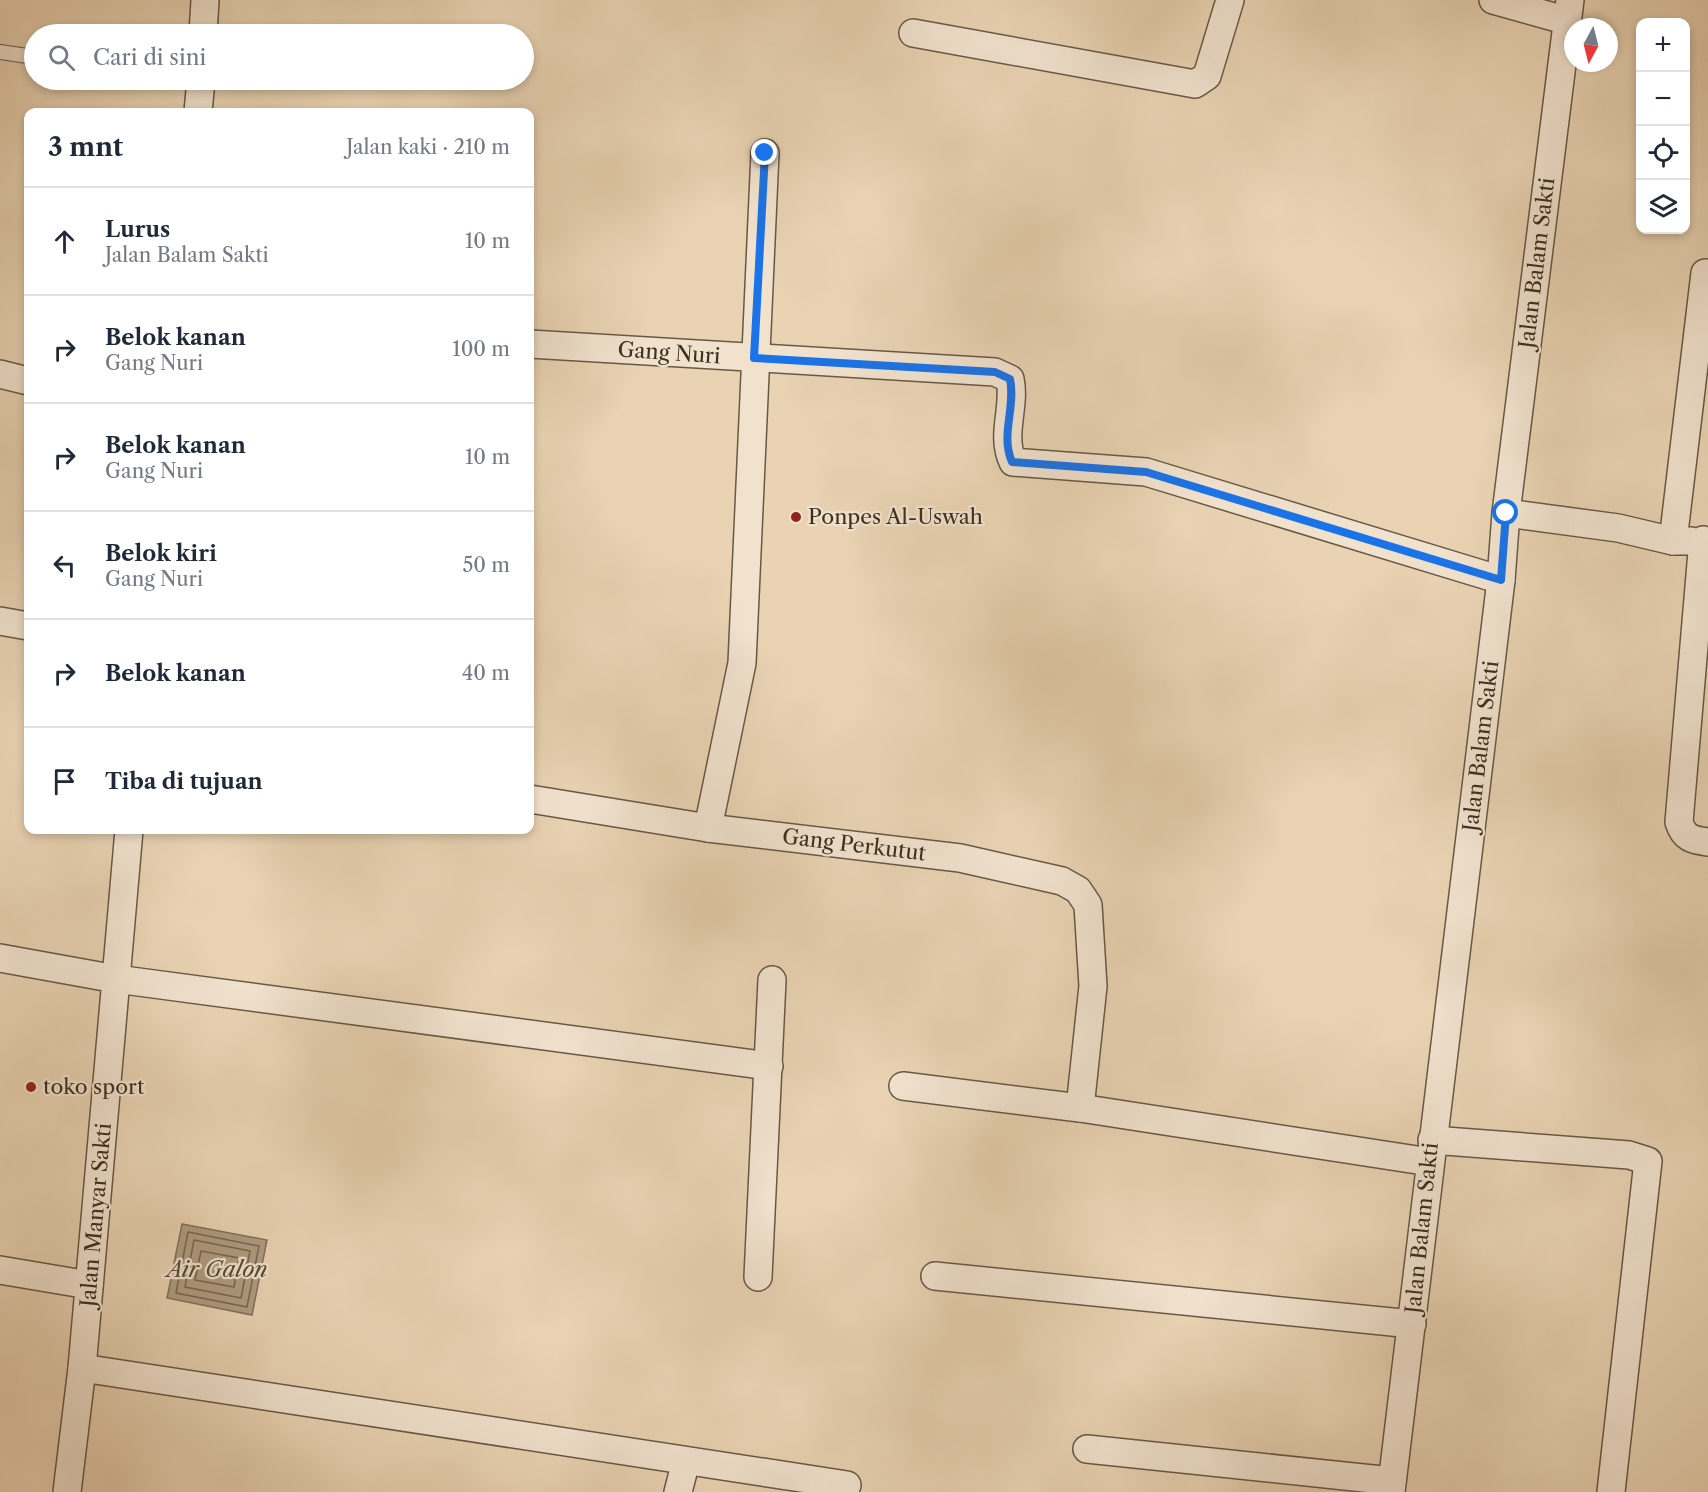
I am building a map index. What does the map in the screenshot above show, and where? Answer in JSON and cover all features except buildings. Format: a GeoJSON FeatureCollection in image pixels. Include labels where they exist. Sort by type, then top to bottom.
{"type":"FeatureCollection","features":[{"type":"Feature","properties":{"kind":"street"},"geometry":{"type":"LineString","coordinates":[[204,24],[205,0]]}},
{"type":"Feature","properties":{"kind":"street"},"geometry":{"type":"LineString","coordinates":[[913,33],[1195,84],[1207,76],[1230,0]]}},
{"type":"Feature","properties":{"kind":"street"},"geometry":{"type":"LineString","coordinates":[[1493,0],[1569,10]]}},
{"type":"Feature","properties":{"kind":"street","name":"Jalan Balam Sakti"},"geometry":{"type":"LineString","coordinates":[[1392,1486],[1501,580],[1506,513],[1569,10]]}},
{"type":"Feature","properties":{"kind":"street"},"geometry":{"type":"LineString","coordinates":[[197,90],[198,108]]}},
{"type":"Feature","properties":{"kind":"street"},"geometry":{"type":"LineString","coordinates":[[708,828],[742,663],[765,153]]}},
{"type":"Feature","properties":{"kind":"street"},"geometry":{"type":"LineString","coordinates":[[1673,541],[1704,273]]}},
{"type":"Feature","properties":{"kind":"street","name":"Gang Nuri"},"geometry":{"type":"LineString","coordinates":[[534,344],[995,372],[1010,379],[1012,388],[1006,437],[1012,462],[1146,472],[1501,580]]}},
{"type":"Feature","properties":{"kind":"street"},"geometry":{"type":"LineString","coordinates":[[0,374],[24,380]]}},
{"type":"Feature","properties":{"kind":"street"},"geometry":{"type":"LineString","coordinates":[[1506,513],[1618,528],[1673,541],[1706,540],[1679,822],[1682,832],[1690,839],[1708,842]]}},
{"type":"Feature","properties":{"kind":"street"},"geometry":{"type":"LineString","coordinates":[[0,621],[24,625]]}},
{"type":"Feature","properties":{"kind":"street","name":"Gang Perkutut"},"geometry":{"type":"LineString","coordinates":[[534,800],[708,828],[960,858],[1062,881],[1078,890],[1088,905],[1093,986],[1080,1108]]}},
{"type":"Feature","properties":{"kind":"street","name":"Jalan Manyar Sakti"},"geometry":{"type":"LineString","coordinates":[[67,1492],[82,1368],[129,834]]}},
{"type":"Feature","properties":{"kind":"street"},"geometry":{"type":"LineString","coordinates":[[0,958],[116,978],[769,1066]]}},
{"type":"Feature","properties":{"kind":"street"},"geometry":{"type":"LineString","coordinates":[[758,1277],[772,980]]}},
{"type":"Feature","properties":{"kind":"street"},"geometry":{"type":"LineString","coordinates":[[903,1086],[1431,1151],[1629,1155],[1648,1161],[1611,1492]]}},
{"type":"Feature","properties":{"kind":"street"},"geometry":{"type":"LineString","coordinates":[[0,1270],[89,1285]]}},
{"type":"Feature","properties":{"kind":"street"},"geometry":{"type":"LineString","coordinates":[[935,1276],[1412,1324]]}},
{"type":"Feature","properties":{"kind":"street"},"geometry":{"type":"LineString","coordinates":[[82,1368],[847,1485]]}},
{"type":"Feature","properties":{"kind":"street"},"geometry":{"type":"LineString","coordinates":[[1087,1449],[1392,1486]]}},
{"type":"Feature","properties":{"kind":"street"},"geometry":{"type":"LineString","coordinates":[[678,1492],[686,1461]]}},
{"type":"Feature","properties":{"kind":"lane"},"geometry":{"type":"LineString","coordinates":[[0,52],[24,56]]}},
{"type":"Feature","properties":{"kind":"water","name":"Air Galon"},"geometry":{"type":"Polygon","coordinates":[[[182,1224],[267,1240],[252,1315],[167,1298],[182,1224]]]}},
{"type":"Feature","properties":{"kind":"place","name":"Ponpes Al-Uswah"},"geometry":{"type":"Point","coordinates":[796,517]}},
{"type":"Feature","properties":{"kind":"place","name":"toko sport"},"geometry":{"type":"Point","coordinates":[31,1087]}},
{"type":"Feature","properties":{"kind":"route"},"geometry":{"type":"LineString","coordinates":[[765,153],[754,358],[995,372],[1010,379],[1012,388],[1006,437],[1012,462],[1146,472],[1501,580],[1506,513]]}}]}
